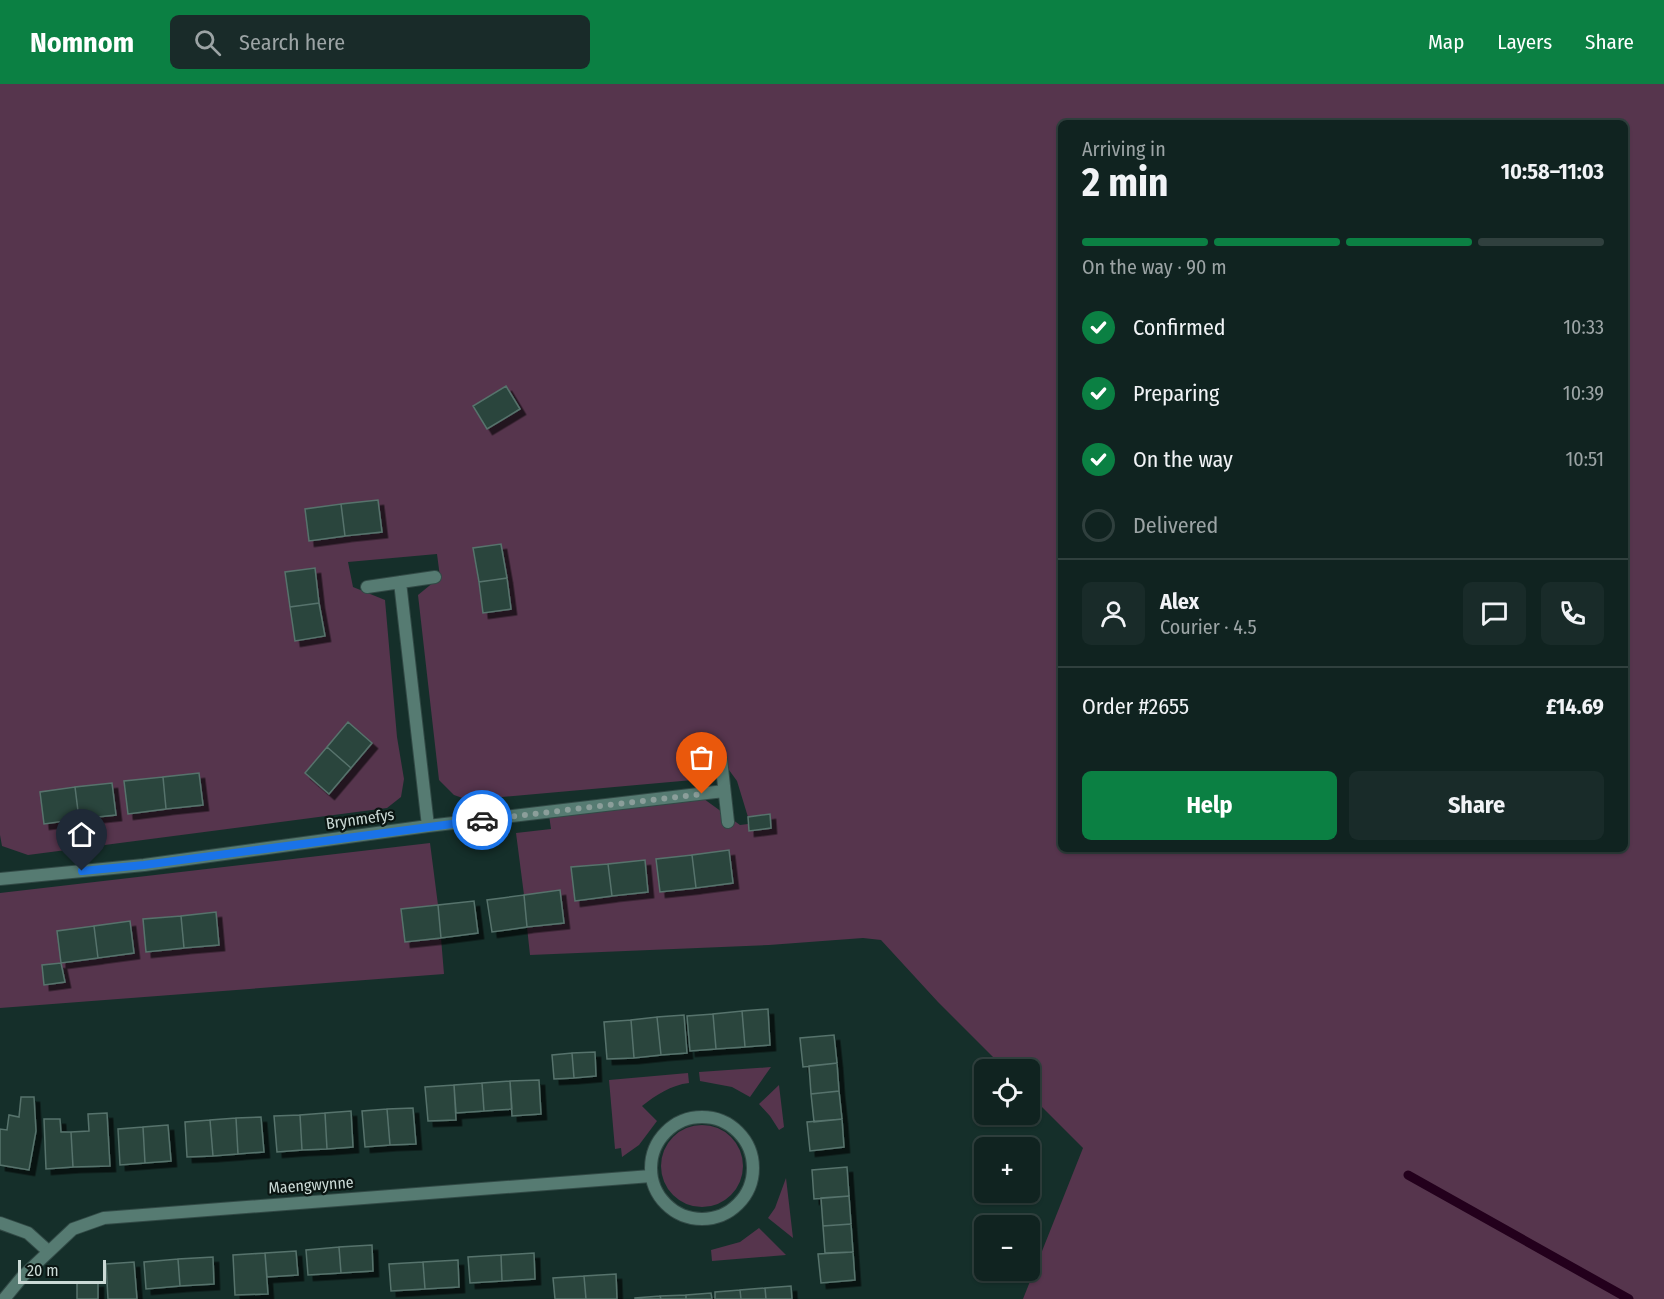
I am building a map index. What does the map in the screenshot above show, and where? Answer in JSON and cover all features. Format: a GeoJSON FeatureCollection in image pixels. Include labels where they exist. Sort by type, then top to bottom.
{"type":"FeatureCollection","features":[{"type":"Feature","properties":{"kind":"street"},"geometry":{"type":"LineString","coordinates":[[368,587],[435,577]]}},
{"type":"Feature","properties":{"kind":"street"},"geometry":{"type":"LineString","coordinates":[[400,582],[428,826]]}},
{"type":"Feature","properties":{"kind":"street"},"geometry":{"type":"LineString","coordinates":[[721,759],[728,822]]}},
{"type":"Feature","properties":{"kind":"street","name":"Brynmefys"},"geometry":{"type":"LineString","coordinates":[[0,879],[144,865],[428,826],[724,791]]}},
{"type":"Feature","properties":{"kind":"street"},"geometry":{"type":"LineString","coordinates":[[699,1117],[716,1119],[732,1126],[743,1139],[751,1154],[753,1172],[748,1190],[737,1205],[722,1215],[704,1219],[685,1217],[669,1208],[657,1193],[651,1176],[651,1159],[657,1143],[668,1130],[683,1121],[699,1117]]}},
{"type":"Feature","properties":{"kind":"street","name":"Maengwynne"},"geometry":{"type":"LineString","coordinates":[[4,1299],[48,1251],[73,1228],[104,1218],[651,1176]]}},
{"type":"Feature","properties":{"kind":"street"},"geometry":{"type":"LineString","coordinates":[[0,1223],[28,1233],[48,1251]]}},
{"type":"Feature","properties":{"kind":"shaded area"},"geometry":{"type":"Polygon","coordinates":[[[0,84],[1664,84],[1664,1299],[1023,1299],[1030,1281],[1040,1281],[1040,1256],[1083,1148],[1040,1105],[1040,1059],[995,1059],[881,940],[863,938],[769,945],[530,955],[527,927],[563,923],[559,891],[524,895],[516,833],[551,829],[549,815],[704,799],[740,825],[748,824],[750,831],[771,828],[770,815],[748,817],[737,781],[721,759],[693,780],[468,800],[454,795],[439,780],[418,595],[440,577],[437,554],[348,562],[353,587],[385,600],[397,737],[404,779],[401,797],[387,808],[28,855],[2,846],[0,835],[0,84]],[[501,544],[473,549],[484,613],[511,609],[501,544]]]}},
{"type":"Feature","properties":{"kind":"shaded area"},"geometry":{"type":"Polygon","coordinates":[[[430,843],[438,905],[401,909],[405,942],[441,938],[444,974],[0,1008],[0,893],[430,843]]]}},
{"type":"Feature","properties":{"kind":"shaded area"},"geometry":{"type":"Polygon","coordinates":[[[771,1067],[750,1097],[732,1087],[700,1081],[699,1072],[771,1067]]]}},
{"type":"Feature","properties":{"kind":"shaded area"},"geometry":{"type":"Polygon","coordinates":[[[688,1073],[689,1083],[664,1091],[642,1106],[657,1121],[639,1145],[622,1157],[621,1148],[615,1149],[609,1080],[688,1073]]]}},
{"type":"Feature","properties":{"kind":"shaded area"},"geometry":{"type":"Polygon","coordinates":[[[779,1085],[784,1127],[779,1130],[759,1104],[779,1085]]]}},
{"type":"Feature","properties":{"kind":"shaded area"},"geometry":{"type":"Polygon","coordinates":[[[694,1125],[710,1125],[725,1132],[736,1143],[743,1158],[740,1182],[731,1195],[710,1207],[694,1207],[679,1200],[668,1189],[661,1174],[661,1158],[668,1143],[679,1132],[694,1125]]]}},
{"type":"Feature","properties":{"kind":"shaded area"},"geometry":{"type":"Polygon","coordinates":[[[786,1178],[793,1238],[768,1218],[775,1208],[786,1178]]]}},
{"type":"Feature","properties":{"kind":"shaded area"},"geometry":{"type":"Polygon","coordinates":[[[759,1228],[786,1255],[712,1261],[711,1250],[740,1242],[759,1228]]]}},
{"type":"Feature","properties":{"kind":"building"},"geometry":{"type":"Polygon","coordinates":[[[506,386],[520,409],[487,429],[473,406],[506,386]]]}},
{"type":"Feature","properties":{"kind":"building"},"geometry":{"type":"Polygon","coordinates":[[[378,500],[382,532],[345,536],[341,504],[378,500]]]}},
{"type":"Feature","properties":{"kind":"building"},"geometry":{"type":"Polygon","coordinates":[[[341,504],[345,536],[309,541],[305,509],[341,504]]]}},
{"type":"Feature","properties":{"kind":"building"},"geometry":{"type":"Polygon","coordinates":[[[501,544],[507,578],[479,582],[473,548],[501,544]]]}},
{"type":"Feature","properties":{"kind":"building"},"geometry":{"type":"Polygon","coordinates":[[[315,568],[319,603],[290,607],[285,572],[315,568]]]}},
{"type":"Feature","properties":{"kind":"building"},"geometry":{"type":"Polygon","coordinates":[[[507,578],[511,609],[483,613],[479,582],[507,578]]]}},
{"type":"Feature","properties":{"kind":"building"},"geometry":{"type":"Polygon","coordinates":[[[319,603],[325,636],[295,641],[290,607],[319,603]]]}},
{"type":"Feature","properties":{"kind":"building"},"geometry":{"type":"Polygon","coordinates":[[[348,722],[372,743],[351,768],[327,747],[348,722]]]}},
{"type":"Feature","properties":{"kind":"building"},"geometry":{"type":"Polygon","coordinates":[[[327,747],[351,768],[329,794],[305,773],[327,747]]]}},
{"type":"Feature","properties":{"kind":"building"},"geometry":{"type":"Polygon","coordinates":[[[199,773],[203,805],[166,809],[163,777],[199,773]]]}},
{"type":"Feature","properties":{"kind":"building"},"geometry":{"type":"Polygon","coordinates":[[[163,777],[166,809],[128,814],[124,781],[163,777]]]}},
{"type":"Feature","properties":{"kind":"building"},"geometry":{"type":"Polygon","coordinates":[[[112,783],[116,815],[79,819],[75,787],[112,783]]]}},
{"type":"Feature","properties":{"kind":"building"},"geometry":{"type":"Polygon","coordinates":[[[75,787],[79,819],[44,824],[40,792],[75,787]]]}},
{"type":"Feature","properties":{"kind":"building"},"geometry":{"type":"Polygon","coordinates":[[[770,814],[771,828],[749,831],[748,817],[770,814]]]}},
{"type":"Feature","properties":{"kind":"building"},"geometry":{"type":"Polygon","coordinates":[[[729,850],[733,883],[696,888],[692,855],[729,850]]]}},
{"type":"Feature","properties":{"kind":"building"},"geometry":{"type":"Polygon","coordinates":[[[692,855],[696,888],[660,892],[656,859],[692,855]]]}},
{"type":"Feature","properties":{"kind":"building"},"geometry":{"type":"Polygon","coordinates":[[[645,860],[648,892],[612,896],[608,864],[645,860]]]}},
{"type":"Feature","properties":{"kind":"building"},"geometry":{"type":"Polygon","coordinates":[[[608,864],[612,896],[575,901],[571,867],[608,864]]]}},
{"type":"Feature","properties":{"kind":"building"},"geometry":{"type":"Polygon","coordinates":[[[560,890],[564,923],[527,927],[524,895],[560,890]]]}},
{"type":"Feature","properties":{"kind":"building"},"geometry":{"type":"Polygon","coordinates":[[[524,895],[527,927],[492,932],[487,900],[524,895]]]}},
{"type":"Feature","properties":{"kind":"building"},"geometry":{"type":"Polygon","coordinates":[[[474,901],[478,933],[441,938],[438,905],[474,901]]]}},
{"type":"Feature","properties":{"kind":"building"},"geometry":{"type":"Polygon","coordinates":[[[438,905],[441,938],[405,942],[401,909],[438,905]]]}},
{"type":"Feature","properties":{"kind":"building"},"geometry":{"type":"Polygon","coordinates":[[[216,912],[219,945],[184,948],[181,916],[216,912]]]}},
{"type":"Feature","properties":{"kind":"building"},"geometry":{"type":"Polygon","coordinates":[[[181,916],[184,948],[146,952],[143,919],[181,916]]]}},
{"type":"Feature","properties":{"kind":"building"},"geometry":{"type":"Polygon","coordinates":[[[130,921],[134,953],[98,958],[94,926],[130,921]]]}},
{"type":"Feature","properties":{"kind":"building"},"geometry":{"type":"Polygon","coordinates":[[[94,926],[98,958],[61,963],[57,931],[94,926]]]}},
{"type":"Feature","properties":{"kind":"building"},"geometry":{"type":"Polygon","coordinates":[[[61,963],[65,982],[44,985],[42,965],[61,963]]]}},
{"type":"Feature","properties":{"kind":"building"},"geometry":{"type":"Polygon","coordinates":[[[768,1009],[770,1045],[745,1047],[742,1011],[768,1009]]]}},
{"type":"Feature","properties":{"kind":"building"},"geometry":{"type":"Polygon","coordinates":[[[742,1011],[745,1047],[716,1049],[713,1014],[742,1011]]]}},
{"type":"Feature","properties":{"kind":"building"},"geometry":{"type":"Polygon","coordinates":[[[713,1014],[716,1049],[690,1051],[687,1016],[713,1014]]]}},
{"type":"Feature","properties":{"kind":"building"},"geometry":{"type":"Polygon","coordinates":[[[684,1015],[687,1053],[661,1055],[657,1017],[684,1015]]]}},
{"type":"Feature","properties":{"kind":"building"},"geometry":{"type":"Polygon","coordinates":[[[657,1017],[661,1055],[634,1058],[631,1020],[657,1017]]]}},
{"type":"Feature","properties":{"kind":"building"},"geometry":{"type":"Polygon","coordinates":[[[631,1020],[634,1058],[607,1059],[604,1022],[631,1020]]]}},
{"type":"Feature","properties":{"kind":"building"},"geometry":{"type":"Polygon","coordinates":[[[834,1035],[837,1063],[803,1067],[800,1038],[834,1035]]]}},
{"type":"Feature","properties":{"kind":"building"},"geometry":{"type":"Polygon","coordinates":[[[595,1052],[596,1076],[574,1078],[572,1053],[595,1052]]]}},
{"type":"Feature","properties":{"kind":"building"},"geometry":{"type":"Polygon","coordinates":[[[572,1053],[574,1078],[554,1079],[552,1055],[572,1053]]]}},
{"type":"Feature","properties":{"kind":"building"},"geometry":{"type":"Polygon","coordinates":[[[837,1063],[839,1091],[811,1094],[809,1066],[837,1063]]]}},
{"type":"Feature","properties":{"kind":"building"},"geometry":{"type":"Polygon","coordinates":[[[539,1080],[541,1114],[512,1116],[510,1081],[539,1080]]]}},
{"type":"Feature","properties":{"kind":"building"},"geometry":{"type":"Polygon","coordinates":[[[510,1081],[512,1109],[484,1111],[482,1083],[510,1081]]]}},
{"type":"Feature","properties":{"kind":"building"},"geometry":{"type":"Polygon","coordinates":[[[482,1083],[484,1111],[456,1113],[454,1085],[482,1083]]]}},
{"type":"Feature","properties":{"kind":"building"},"geometry":{"type":"Polygon","coordinates":[[[454,1085],[456,1120],[428,1121],[425,1087],[454,1085]]]}},
{"type":"Feature","properties":{"kind":"building"},"geometry":{"type":"Polygon","coordinates":[[[839,1091],[842,1119],[814,1122],[811,1094],[839,1091]]]}},
{"type":"Feature","properties":{"kind":"building"},"geometry":{"type":"Polygon","coordinates":[[[21,1097],[34,1097],[36,1131],[29,1170],[0,1165],[0,1129],[7,1130],[9,1115],[19,1117],[21,1097]]]}},
{"type":"Feature","properties":{"kind":"building"},"geometry":{"type":"Polygon","coordinates":[[[413,1108],[416,1144],[390,1145],[387,1109],[413,1108]]]}},
{"type":"Feature","properties":{"kind":"building"},"geometry":{"type":"Polygon","coordinates":[[[387,1109],[390,1145],[365,1147],[362,1111],[387,1109]]]}},
{"type":"Feature","properties":{"kind":"building"},"geometry":{"type":"Polygon","coordinates":[[[351,1111],[353,1147],[327,1149],[325,1113],[351,1111]]]}},
{"type":"Feature","properties":{"kind":"building"},"geometry":{"type":"Polygon","coordinates":[[[107,1113],[110,1166],[73,1167],[71,1132],[89,1131],[88,1114],[107,1113]]]}},
{"type":"Feature","properties":{"kind":"building"},"geometry":{"type":"Polygon","coordinates":[[[325,1113],[327,1149],[302,1150],[300,1115],[325,1113]]]}},
{"type":"Feature","properties":{"kind":"building"},"geometry":{"type":"Polygon","coordinates":[[[300,1115],[302,1150],[277,1152],[274,1116],[300,1115]]]}},
{"type":"Feature","properties":{"kind":"building"},"geometry":{"type":"Polygon","coordinates":[[[261,1117],[264,1152],[238,1154],[236,1118],[261,1117]]]}},
{"type":"Feature","properties":{"kind":"building"},"geometry":{"type":"Polygon","coordinates":[[[236,1118],[238,1154],[213,1156],[210,1120],[236,1118]]]}},
{"type":"Feature","properties":{"kind":"building"},"geometry":{"type":"Polygon","coordinates":[[[44,1119],[60,1119],[61,1132],[71,1132],[73,1167],[46,1169],[44,1119]]]}},
{"type":"Feature","properties":{"kind":"building"},"geometry":{"type":"Polygon","coordinates":[[[842,1119],[844,1147],[810,1151],[807,1122],[842,1119]]]}},
{"type":"Feature","properties":{"kind":"building"},"geometry":{"type":"Polygon","coordinates":[[[210,1120],[213,1156],[187,1157],[185,1122],[210,1120]]]}},
{"type":"Feature","properties":{"kind":"building"},"geometry":{"type":"Polygon","coordinates":[[[168,1125],[171,1161],[145,1163],[143,1127],[168,1125]]]}},
{"type":"Feature","properties":{"kind":"building"},"geometry":{"type":"Polygon","coordinates":[[[143,1127],[145,1163],[120,1165],[118,1129],[143,1127]]]}},
{"type":"Feature","properties":{"kind":"building"},"geometry":{"type":"Polygon","coordinates":[[[847,1167],[849,1196],[814,1199],[812,1170],[847,1167]]]}},
{"type":"Feature","properties":{"kind":"building"},"geometry":{"type":"Polygon","coordinates":[[[849,1196],[851,1224],[823,1226],[821,1198],[849,1196]]]}},
{"type":"Feature","properties":{"kind":"building"},"geometry":{"type":"Polygon","coordinates":[[[851,1224],[853,1252],[825,1253],[823,1226],[851,1224]]]}},
{"type":"Feature","properties":{"kind":"building"},"geometry":{"type":"Polygon","coordinates":[[[372,1245],[373,1271],[341,1273],[339,1247],[372,1245]]]}},
{"type":"Feature","properties":{"kind":"building"},"geometry":{"type":"Polygon","coordinates":[[[339,1247],[341,1273],[308,1275],[306,1250],[339,1247]]]}},
{"type":"Feature","properties":{"kind":"building"},"geometry":{"type":"Polygon","coordinates":[[[296,1251],[298,1275],[267,1277],[265,1253],[296,1251]]]}},
{"type":"Feature","properties":{"kind":"building"},"geometry":{"type":"Polygon","coordinates":[[[853,1252],[855,1280],[821,1283],[818,1254],[853,1252]]]}},
{"type":"Feature","properties":{"kind":"building"},"geometry":{"type":"Polygon","coordinates":[[[265,1253],[268,1294],[235,1295],[233,1255],[265,1253]]]}},
{"type":"Feature","properties":{"kind":"building"},"geometry":{"type":"Polygon","coordinates":[[[534,1253],[535,1279],[502,1281],[501,1255],[534,1253]]]}},
{"type":"Feature","properties":{"kind":"building"},"geometry":{"type":"Polygon","coordinates":[[[501,1255],[502,1281],[470,1283],[468,1257],[501,1255]]]}},
{"type":"Feature","properties":{"kind":"building"},"geometry":{"type":"Polygon","coordinates":[[[213,1257],[214,1284],[180,1286],[178,1259],[213,1257]]]}},
{"type":"Feature","properties":{"kind":"building"},"geometry":{"type":"Polygon","coordinates":[[[178,1259],[180,1286],[146,1289],[144,1262],[178,1259]]]}},
{"type":"Feature","properties":{"kind":"building"},"geometry":{"type":"Polygon","coordinates":[[[458,1260],[459,1287],[425,1289],[423,1262],[458,1260]]]}},
{"type":"Feature","properties":{"kind":"building"},"geometry":{"type":"Polygon","coordinates":[[[134,1262],[137,1299],[108,1299],[106,1264],[134,1262]]]}},
{"type":"Feature","properties":{"kind":"building"},"geometry":{"type":"Polygon","coordinates":[[[423,1262],[425,1289],[391,1291],[389,1264],[423,1262]]]}},
{"type":"Feature","properties":{"kind":"building"},"geometry":{"type":"Polygon","coordinates":[[[616,1274],[617,1299],[586,1299],[584,1276],[616,1274]]]}},
{"type":"Feature","properties":{"kind":"building"},"geometry":{"type":"Polygon","coordinates":[[[584,1276],[586,1299],[555,1299],[553,1278],[584,1276]]]}},
{"type":"Feature","properties":{"kind":"building"},"geometry":{"type":"Polygon","coordinates":[[[98,1282],[98,1299],[77,1299],[77,1283],[98,1282]]]}},
{"type":"Feature","properties":{"kind":"building"},"geometry":{"type":"Polygon","coordinates":[[[791,1286],[792,1299],[766,1299],[765,1288],[791,1286]]]}},
{"type":"Feature","properties":{"kind":"building"},"geometry":{"type":"Polygon","coordinates":[[[765,1288],[766,1299],[741,1299],[740,1290],[765,1288]]]}},
{"type":"Feature","properties":{"kind":"building"},"geometry":{"type":"Polygon","coordinates":[[[740,1290],[741,1299],[715,1299],[715,1292],[740,1290]]]}},
{"type":"Feature","properties":{"kind":"building"},"geometry":{"type":"Polygon","coordinates":[[[711,1293],[712,1299],[686,1299],[686,1295],[711,1293]]]}},
{"type":"Feature","properties":{"kind":"building"},"geometry":{"type":"Polygon","coordinates":[[[686,1295],[686,1299],[661,1299],[660,1296],[686,1295]]]}},
{"type":"Feature","properties":{"kind":"building"},"geometry":{"type":"Polygon","coordinates":[[[660,1296],[661,1299],[635,1299],[635,1298],[660,1296]]]}},
{"type":"Feature","properties":{"kind":"waterway"},"geometry":{"type":"LineString","coordinates":[[1408,1175],[1629,1299]]}},
{"type":"Feature","properties":{"kind":"way so far"},"geometry":{"type":"LineString","coordinates":[[482,820],[702,794]]}},
{"type":"Feature","properties":{"kind":"route"},"geometry":{"type":"LineString","coordinates":[[82,871],[144,865],[482,820]]}}]}
